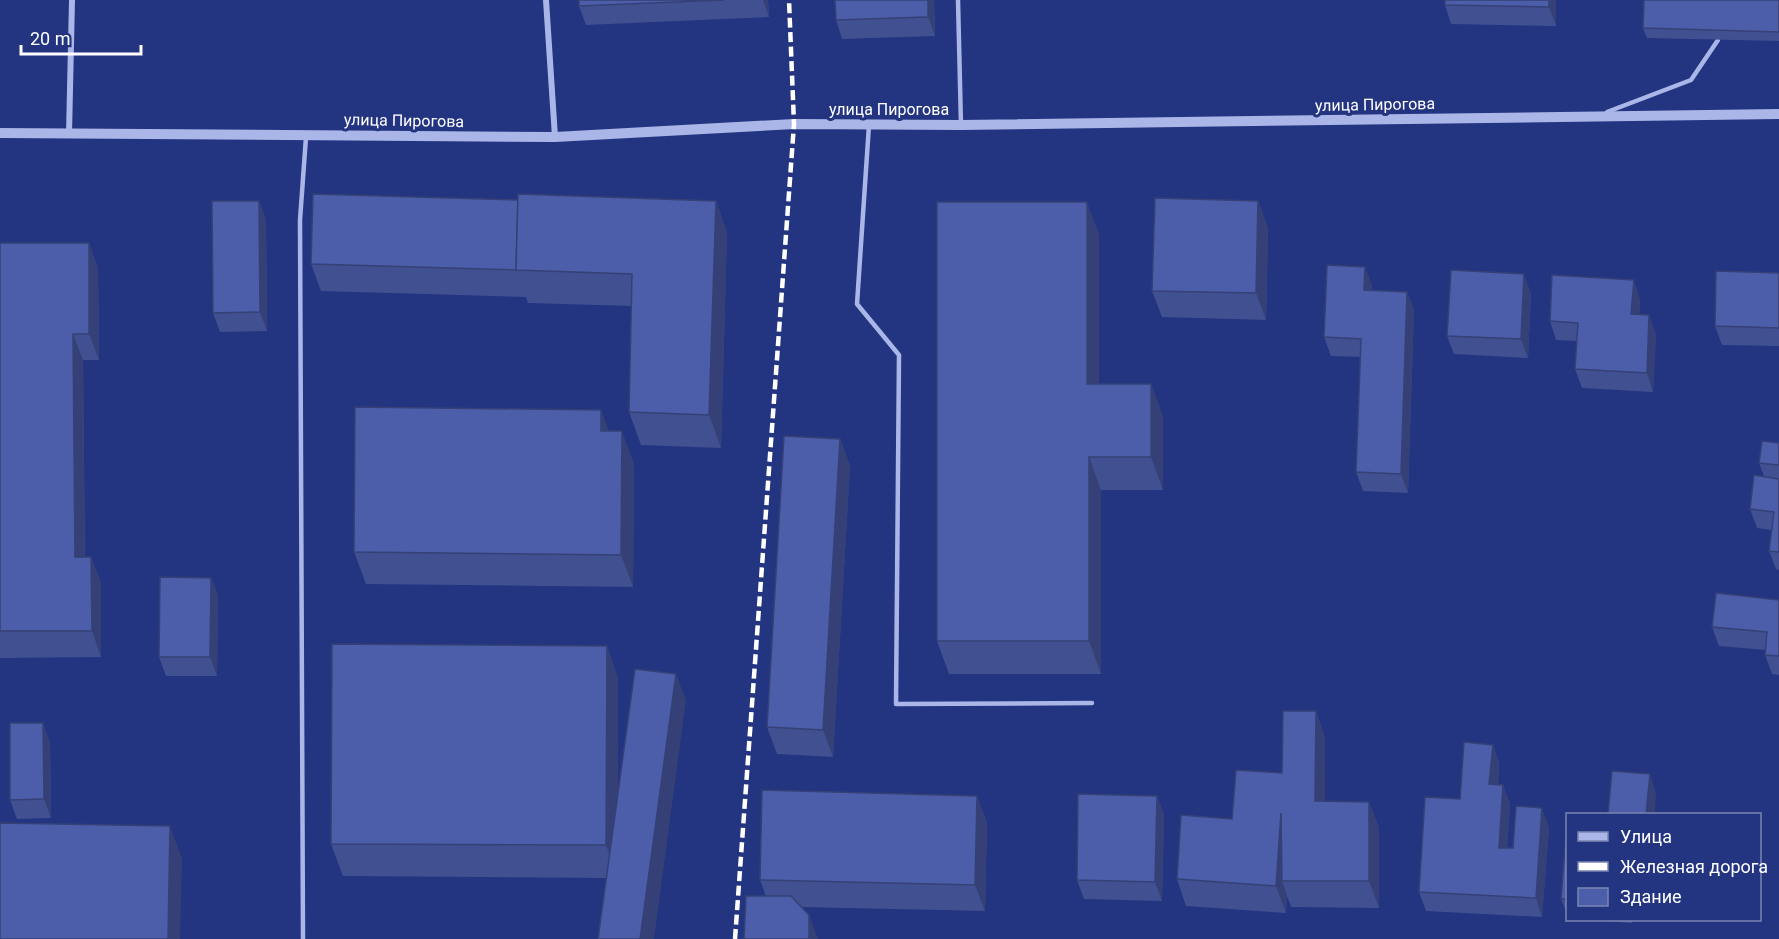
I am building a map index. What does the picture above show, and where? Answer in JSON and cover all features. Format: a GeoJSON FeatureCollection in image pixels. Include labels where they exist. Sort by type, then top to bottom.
{"type":"FeatureCollection","features":[{"type":"Feature","properties":{"kind":"street"},"geometry":{"type":"LineString","coordinates":[[69,134],[72,0]]}},
{"type":"Feature","properties":{"kind":"street"},"geometry":{"type":"LineString","coordinates":[[546,0],[555,137]]}},
{"type":"Feature","properties":{"kind":"street","name":"улица Пирогова"},"geometry":{"type":"LineString","coordinates":[[0,133],[555,137],[794,124],[961,125],[1779,114]]}},
{"type":"Feature","properties":{"kind":"lane"},"geometry":{"type":"LineString","coordinates":[[958,0],[961,125]]}},
{"type":"Feature","properties":{"kind":"lane"},"geometry":{"type":"LineString","coordinates":[[1597,116],[1691,80],[1718,39]]}},
{"type":"Feature","properties":{"kind":"lane"},"geometry":{"type":"LineString","coordinates":[[869,125],[857,304],[899,355],[896,704],[1092,703]]}},
{"type":"Feature","properties":{"kind":"lane"},"geometry":{"type":"LineString","coordinates":[[303,939],[300,220],[306,134]]}},
{"type":"Feature","properties":{"kind":"building"},"geometry":{"type":"Polygon","coordinates":[[[579,0],[724,0],[579,6],[579,0]]]}},
{"type":"Feature","properties":{"kind":"building"},"geometry":{"type":"Polygon","coordinates":[[[835,0],[928,0],[928,17],[836,20],[835,0]]]}},
{"type":"Feature","properties":{"kind":"building"},"geometry":{"type":"Polygon","coordinates":[[[1445,0],[1549,0],[1549,7],[1445,5],[1445,0]]]}},
{"type":"Feature","properties":{"kind":"building"},"geometry":{"type":"Polygon","coordinates":[[[1644,0],[1779,0],[1779,32],[1643,28],[1644,0]]]}},
{"type":"Feature","properties":{"kind":"building"},"geometry":{"type":"Polygon","coordinates":[[[313,194],[518,200],[516,270],[311,264],[313,194]]]}},
{"type":"Feature","properties":{"kind":"building"},"geometry":{"type":"Polygon","coordinates":[[[518,194],[716,201],[709,415],[629,412],[632,274],[516,270],[518,194]]]}},
{"type":"Feature","properties":{"kind":"building"},"geometry":{"type":"Polygon","coordinates":[[[1155,198],[1258,201],[1256,293],[1152,291],[1155,198]]]}},
{"type":"Feature","properties":{"kind":"building"},"geometry":{"type":"Polygon","coordinates":[[[212,201],[259,201],[260,312],[213,313],[212,201]]]}},
{"type":"Feature","properties":{"kind":"building"},"geometry":{"type":"Polygon","coordinates":[[[937,202],[1087,202],[1087,384],[1151,384],[1151,457],[1089,457],[1089,641],[937,641],[937,202]]]}},
{"type":"Feature","properties":{"kind":"building"},"geometry":{"type":"Polygon","coordinates":[[[0,243],[89,243],[89,334],[73,334],[75,557],[91,557],[92,631],[0,631],[0,243]]]}},
{"type":"Feature","properties":{"kind":"building"},"geometry":{"type":"Polygon","coordinates":[[[1327,265],[1365,267],[1364,290],[1407,292],[1401,474],[1356,472],[1361,339],[1324,337],[1327,265]]]}},
{"type":"Feature","properties":{"kind":"building"},"geometry":{"type":"Polygon","coordinates":[[[1451,270],[1524,274],[1521,339],[1447,336],[1451,270]]]}},
{"type":"Feature","properties":{"kind":"building"},"geometry":{"type":"Polygon","coordinates":[[[1716,271],[1779,273],[1779,328],[1715,326],[1716,271]]]}},
{"type":"Feature","properties":{"kind":"building"},"geometry":{"type":"Polygon","coordinates":[[[1552,275],[1634,280],[1631,314],[1649,315],[1647,373],[1575,369],[1578,323],[1550,321],[1552,275]]]}},
{"type":"Feature","properties":{"kind":"building"},"geometry":{"type":"Polygon","coordinates":[[[355,407],[601,410],[601,431],[622,431],[621,555],[354,552],[355,407]]]}},
{"type":"Feature","properties":{"kind":"building"},"geometry":{"type":"Polygon","coordinates":[[[784,436],[840,439],[823,730],[767,727],[784,436]]]}},
{"type":"Feature","properties":{"kind":"building"},"geometry":{"type":"Polygon","coordinates":[[[1762,441],[1779,443],[1779,465],[1759,463],[1762,441]]]}},
{"type":"Feature","properties":{"kind":"building"},"geometry":{"type":"Polygon","coordinates":[[[1754,475],[1779,479],[1779,552],[1769,551],[1774,512],[1750,509],[1754,475]]]}},
{"type":"Feature","properties":{"kind":"building"},"geometry":{"type":"Polygon","coordinates":[[[160,577],[211,578],[210,657],[159,657],[160,577]]]}},
{"type":"Feature","properties":{"kind":"building"},"geometry":{"type":"Polygon","coordinates":[[[1716,593],[1779,600],[1779,656],[1765,655],[1767,632],[1712,627],[1716,593]]]}},
{"type":"Feature","properties":{"kind":"building"},"geometry":{"type":"Polygon","coordinates":[[[332,644],[607,646],[606,845],[331,844],[332,644]]]}},
{"type":"Feature","properties":{"kind":"building"},"geometry":{"type":"Polygon","coordinates":[[[635,669],[676,674],[640,939],[598,939],[635,669]]]}},
{"type":"Feature","properties":{"kind":"building"},"geometry":{"type":"Polygon","coordinates":[[[1283,711],[1316,711],[1315,801],[1369,802],[1369,881],[1282,881],[1281,813],[1276,886],[1177,879],[1181,815],[1232,819],[1236,770],[1282,773],[1283,711]]]}},
{"type":"Feature","properties":{"kind":"building"},"geometry":{"type":"Polygon","coordinates":[[[10,723],[43,723],[44,799],[10,800],[10,723]]]}},
{"type":"Feature","properties":{"kind":"building"},"geometry":{"type":"Polygon","coordinates":[[[1464,742],[1493,745],[1489,784],[1503,785],[1499,848],[1513,848],[1516,806],[1542,808],[1536,898],[1419,892],[1425,797],[1460,799],[1464,742]]]}},
{"type":"Feature","properties":{"kind":"building"},"geometry":{"type":"Polygon","coordinates":[[[1612,771],[1650,774],[1646,813],[1608,813],[1612,771]]]}},
{"type":"Feature","properties":{"kind":"building"},"geometry":{"type":"Polygon","coordinates":[[[762,790],[977,796],[975,885],[760,880],[762,790]]]}},
{"type":"Feature","properties":{"kind":"building"},"geometry":{"type":"Polygon","coordinates":[[[1078,794],[1157,796],[1155,882],[1077,880],[1078,794]]]}},
{"type":"Feature","properties":{"kind":"building"},"geometry":{"type":"Polygon","coordinates":[[[0,823],[170,826],[168,939],[0,939],[0,823]]]}},
{"type":"Feature","properties":{"kind":"building"},"geometry":{"type":"Polygon","coordinates":[[[1566,835],[1566,899],[1561,899],[1566,835]]]}},
{"type":"Feature","properties":{"kind":"building"},"geometry":{"type":"Polygon","coordinates":[[[746,896],[791,896],[809,915],[809,939],[744,939],[746,896]]]}},
{"type":"Feature","properties":{"kind":"railway"},"geometry":{"type":"LineString","coordinates":[[735,939],[794,124],[789,0]]}}]}
